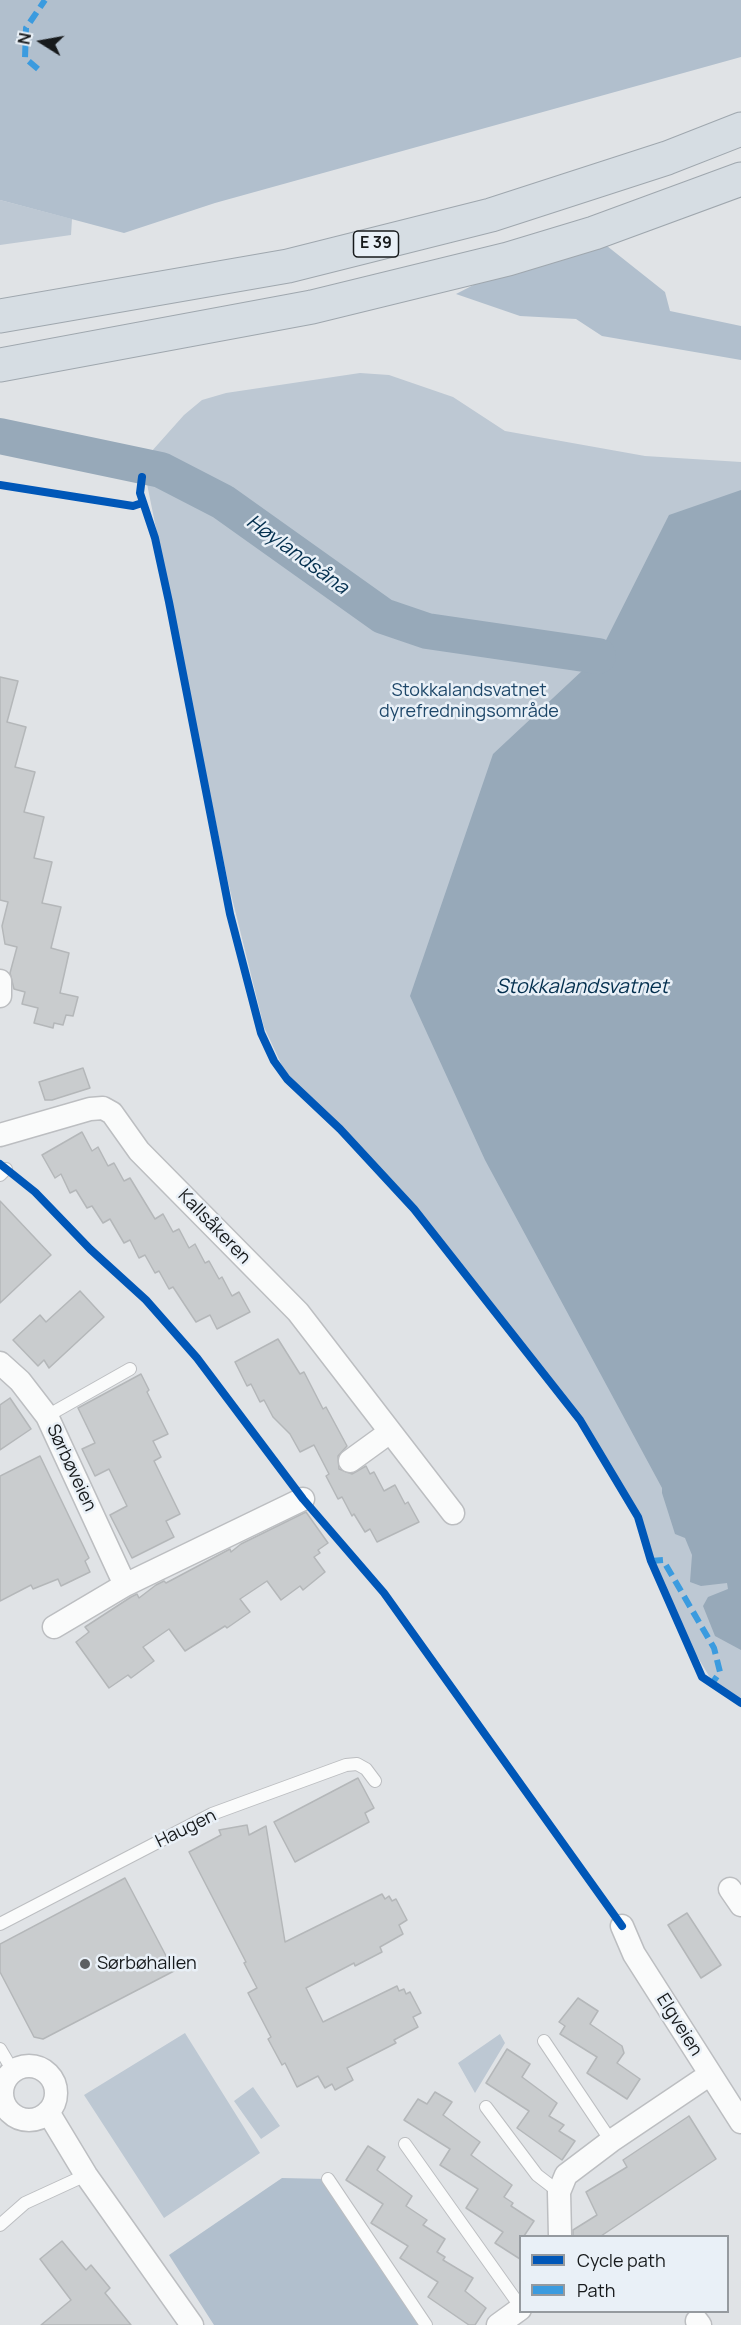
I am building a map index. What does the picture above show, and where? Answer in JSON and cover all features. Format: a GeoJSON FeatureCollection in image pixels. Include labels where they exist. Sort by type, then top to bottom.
{"type":"FeatureCollection","features":[{"type":"Feature","properties":{"kind":"highway","name":"E 39"},"geometry":{"type":"LineString","coordinates":[[0,316],[299,264],[491,215],[667,158],[741,129]]}},
{"type":"Feature","properties":{"kind":"highway"},"geometry":{"type":"LineString","coordinates":[[0,365],[312,308],[508,259],[594,233],[741,179]]}},
{"type":"Feature","properties":{"kind":"street"},"geometry":{"type":"LineString","coordinates":[[0,981],[0,996]]}},
{"type":"Feature","properties":{"kind":"street","name":"Kallsåkeren"},"geometry":{"type":"LineString","coordinates":[[0,1135],[90,1109],[103,1108],[112,1113],[139,1151],[298,1312],[453,1513]]}},
{"type":"Feature","properties":{"kind":"street","name":"Sørbøveien"},"geometry":{"type":"LineString","coordinates":[[0,1363],[20,1381],[46,1416],[125,1586]]}},
{"type":"Feature","properties":{"kind":"street"},"geometry":{"type":"LineString","coordinates":[[350,1461],[390,1432]]}},
{"type":"Feature","properties":{"kind":"street"},"geometry":{"type":"LineString","coordinates":[[54,1627],[125,1586],[303,1499]]}},
{"type":"Feature","properties":{"kind":"street","name":"Elgveien"},"geometry":{"type":"LineString","coordinates":[[622,1926],[634,1954],[741,2122]]}},
{"type":"Feature","properties":{"kind":"street"},"geometry":{"type":"LineString","coordinates":[[21,2067],[39,2067],[53,2079],[56,2096],[48,2112],[32,2120],[15,2116],[9,2110],[1,2094],[3,2085],[13,2071],[21,2067]]}},
{"type":"Feature","properties":{"kind":"street"},"geometry":{"type":"LineString","coordinates":[[560,2235],[559,2192],[566,2175],[611,2141],[710,2075]]}},
{"type":"Feature","properties":{"kind":"street"},"geometry":{"type":"LineString","coordinates":[[48,2112],[86,2175],[192,2325]]}},
{"type":"Feature","properties":{"kind":"street"},"geometry":{"type":"LineString","coordinates":[[498,2325],[519,2308]]}},
{"type":"Feature","properties":{"kind":"lane"},"geometry":{"type":"LineString","coordinates":[[46,1416],[130,1369]]}},
{"type":"Feature","properties":{"kind":"lane","name":"Haugen"},"geometry":{"type":"LineString","coordinates":[[0,1924],[212,1814],[346,1765],[357,1764],[366,1769],[375,1781]]}},
{"type":"Feature","properties":{"kind":"lane"},"geometry":{"type":"LineString","coordinates":[[544,2041],[611,2141]]}},
{"type":"Feature","properties":{"kind":"lane"},"geometry":{"type":"LineString","coordinates":[[0,2049],[13,2071]]}},
{"type":"Feature","properties":{"kind":"lane"},"geometry":{"type":"LineString","coordinates":[[486,2107],[537,2175],[559,2192]]}},
{"type":"Feature","properties":{"kind":"lane"},"geometry":{"type":"LineString","coordinates":[[405,2144],[519,2306]]}},
{"type":"Feature","properties":{"kind":"lane"},"geometry":{"type":"LineString","coordinates":[[0,2225],[25,2203],[86,2175]]}},
{"type":"Feature","properties":{"kind":"lane"},"geometry":{"type":"LineString","coordinates":[[328,2179],[426,2325]]}},
{"type":"Feature","properties":{"kind":"green space"},"geometry":{"type":"Polygon","coordinates":[[[0,200],[72,219],[71,235],[0,245],[0,200]]]}},
{"type":"Feature","properties":{"kind":"green space","name":"Stokkalandsvatnet dyrefredningsområde"},"geometry":{"type":"Polygon","coordinates":[[[360,373],[389,375],[453,397],[505,431],[645,456],[741,462],[741,1698],[712,1681],[694,1651],[661,1586],[640,1517],[587,1425],[440,1241],[284,1070],[264,1027],[228,882],[147,484],[151,452],[184,415],[202,400],[226,393],[360,373]]]}},
{"type":"Feature","properties":{"kind":"green space"},"geometry":{"type":"Polygon","coordinates":[[[185,2033],[260,2153],[164,2218],[84,2095],[185,2033]]]}},
{"type":"Feature","properties":{"kind":"green space"},"geometry":{"type":"Polygon","coordinates":[[[500,2034],[505,2043],[475,2093],[458,2063],[500,2034]]]}},
{"type":"Feature","properties":{"kind":"green space"},"geometry":{"type":"Polygon","coordinates":[[[253,2087],[280,2126],[261,2139],[234,2101],[253,2087]]]}},
{"type":"Feature","properties":{"kind":"shaded area"},"geometry":{"type":"Polygon","coordinates":[[[0,0],[741,0],[741,57],[215,203],[124,233],[0,200],[0,0]]]}},
{"type":"Feature","properties":{"kind":"shaded area"},"geometry":{"type":"Polygon","coordinates":[[[607,246],[665,292],[670,311],[741,326],[741,360],[602,336],[576,319],[520,316],[456,294],[493,275],[607,246]]]}},
{"type":"Feature","properties":{"kind":"shaded area"},"geometry":{"type":"Polygon","coordinates":[[[282,2178],[328,2179],[419,2325],[214,2325],[169,2255],[282,2178]]]}},
{"type":"Feature","properties":{"kind":"water","name":"Stokkalandsvatnet"},"geometry":{"type":"Polygon","coordinates":[[[741,490],[741,1650],[715,1636],[703,1606],[708,1597],[728,1589],[727,1583],[701,1586],[690,1582],[692,1555],[685,1538],[675,1534],[662,1488],[485,1160],[410,996],[493,754],[598,656],[669,515],[741,490]]]}},
{"type":"Feature","properties":{"kind":"building"},"geometry":{"type":"Polygon","coordinates":[[[0,677],[18,681],[7,722],[26,727],[15,767],[35,772],[24,812],[44,817],[34,858],[52,862],[42,903],[61,907],[51,948],[69,953],[60,993],[78,997],[73,1016],[66,1015],[63,1025],[54,1023],[53,1028],[34,1023],[38,1008],[22,1004],[25,992],[14,989],[10,973],[17,947],[5,944],[2,926],[8,902],[0,900],[0,677]]]}},
{"type":"Feature","properties":{"kind":"building"},"geometry":{"type":"Polygon","coordinates":[[[83,1068],[90,1088],[52,1100],[45,1100],[39,1082],[83,1068]]]}},
{"type":"Feature","properties":{"kind":"building"},"geometry":{"type":"Polygon","coordinates":[[[82,1132],[92,1151],[98,1147],[108,1166],[114,1163],[124,1181],[130,1178],[155,1219],[163,1214],[173,1232],[179,1229],[189,1248],[195,1244],[205,1263],[209,1261],[219,1279],[222,1277],[232,1296],[239,1292],[250,1312],[217,1329],[210,1315],[196,1322],[173,1287],[169,1289],[159,1271],[155,1273],[145,1255],[139,1258],[130,1240],[124,1243],[110,1219],[103,1223],[92,1206],[87,1208],[76,1190],[70,1193],[61,1174],[55,1178],[42,1155],[82,1132]]]}},
{"type":"Feature","properties":{"kind":"building"},"geometry":{"type":"Polygon","coordinates":[[[0,1201],[51,1255],[0,1303],[0,1201]]]}},
{"type":"Feature","properties":{"kind":"building"},"geometry":{"type":"Polygon","coordinates":[[[80,1291],[104,1317],[49,1368],[44,1360],[38,1366],[13,1340],[40,1315],[46,1322],[80,1291]]]}},
{"type":"Feature","properties":{"kind":"building"},"geometry":{"type":"Polygon","coordinates":[[[278,1339],[300,1374],[304,1372],[323,1409],[326,1407],[347,1446],[338,1456],[339,1469],[352,1474],[366,1466],[370,1474],[374,1472],[384,1491],[395,1485],[405,1504],[408,1502],[419,1522],[377,1542],[370,1529],[365,1532],[354,1514],[352,1516],[342,1497],[338,1499],[326,1476],[329,1474],[314,1445],[300,1452],[290,1434],[273,1417],[264,1400],[260,1402],[251,1384],[247,1386],[235,1362],[278,1339]]]}},
{"type":"Feature","properties":{"kind":"building"},"geometry":{"type":"Polygon","coordinates":[[[141,1374],[149,1390],[147,1392],[168,1434],[153,1441],[161,1457],[154,1461],[180,1514],[166,1521],[174,1537],[132,1558],[110,1515],[127,1506],[109,1469],[95,1476],[82,1449],[95,1443],[78,1408],[141,1374]]]}},
{"type":"Feature","properties":{"kind":"building"},"geometry":{"type":"Polygon","coordinates":[[[10,1398],[31,1429],[0,1450],[0,1405],[10,1398]]]}},
{"type":"Feature","properties":{"kind":"building"},"geometry":{"type":"Polygon","coordinates":[[[40,1456],[89,1558],[85,1561],[90,1572],[61,1586],[58,1579],[33,1589],[31,1585],[0,1601],[0,1476],[40,1456]]]}},
{"type":"Feature","properties":{"kind":"building"},"geometry":{"type":"Polygon","coordinates":[[[306,1512],[328,1543],[318,1550],[320,1553],[314,1557],[325,1572],[303,1590],[300,1586],[281,1600],[267,1581],[240,1599],[250,1612],[227,1628],[225,1626],[185,1651],[169,1629],[143,1647],[154,1661],[131,1678],[128,1675],[109,1688],[76,1642],[89,1632],[85,1627],[131,1597],[137,1594],[139,1598],[156,1585],[164,1581],[166,1583],[230,1549],[231,1552],[241,1544],[306,1512]]]}},
{"type":"Feature","properties":{"kind":"building"},"geometry":{"type":"Polygon","coordinates":[[[358,1778],[374,1808],[365,1813],[369,1822],[295,1862],[274,1822],[358,1778]]]}},
{"type":"Feature","properties":{"kind":"building"},"geometry":{"type":"Polygon","coordinates":[[[247,1825],[249,1835],[266,1826],[285,1942],[382,1894],[385,1899],[389,1896],[392,1901],[396,1899],[407,1920],[399,1925],[403,1934],[380,1947],[382,1952],[355,1966],[354,1963],[306,1988],[323,2022],[397,1986],[399,1991],[404,1989],[406,1994],[410,1992],[421,2013],[413,2017],[418,2027],[394,2040],[396,2043],[347,2068],[353,2080],[335,2090],[332,2084],[325,2088],[318,2076],[297,2087],[285,2063],[282,2065],[268,2039],[271,2037],[248,1993],[257,1988],[244,1963],[246,1962],[189,1852],[221,1835],[219,1830],[247,1825]]]}},
{"type":"Feature","properties":{"kind":"building","name":"Sørbøhallen"},"geometry":{"type":"Polygon","coordinates":[[[125,1878],[174,1971],[43,2039],[34,2037],[0,1972],[0,1944],[125,1878]]]}},
{"type":"Feature","properties":{"kind":"building"},"geometry":{"type":"Polygon","coordinates":[[[687,1913],[721,1965],[701,1978],[668,1925],[687,1913]]]}},
{"type":"Feature","properties":{"kind":"building"},"geometry":{"type":"Polygon","coordinates":[[[578,1998],[598,2011],[590,2024],[622,2046],[624,2053],[617,2063],[640,2079],[627,2099],[587,2073],[597,2057],[560,2034],[565,2026],[559,2022],[578,1998]]]}},
{"type":"Feature","properties":{"kind":"building"},"geometry":{"type":"Polygon","coordinates":[[[507,2049],[530,2064],[522,2077],[557,2103],[549,2116],[564,2125],[559,2131],[575,2141],[562,2160],[517,2128],[529,2111],[486,2083],[507,2049]]]}},
{"type":"Feature","properties":{"kind":"building"},"geometry":{"type":"Polygon","coordinates":[[[435,2092],[452,2102],[443,2115],[480,2142],[471,2155],[512,2185],[504,2197],[513,2203],[511,2206],[534,2221],[525,2235],[519,2235],[519,2258],[495,2243],[503,2232],[466,2208],[478,2189],[440,2165],[450,2149],[404,2120],[418,2099],[427,2104],[435,2092]]]}},
{"type":"Feature","properties":{"kind":"building"},"geometry":{"type":"Polygon","coordinates":[[[689,2116],[716,2159],[602,2235],[573,2235],[573,2230],[597,2215],[586,2192],[627,2167],[623,2160],[689,2116]]]}},
{"type":"Feature","properties":{"kind":"building"},"geometry":{"type":"Polygon","coordinates":[[[368,2146],[385,2157],[377,2170],[412,2196],[406,2206],[427,2220],[423,2225],[445,2239],[437,2252],[445,2257],[443,2260],[473,2278],[465,2291],[486,2308],[475,2325],[469,2325],[428,2297],[438,2282],[400,2258],[408,2246],[371,2223],[383,2204],[346,2180],[368,2146]]]}},
{"type":"Feature","properties":{"kind":"building"},"geometry":{"type":"Polygon","coordinates":[[[62,2241],[86,2270],[91,2265],[110,2288],[105,2293],[131,2325],[41,2325],[71,2300],[40,2259],[62,2241]]]}},
{"type":"Feature","properties":{"kind":"waterway","name":"Høylandsåna"},"geometry":{"type":"LineString","coordinates":[[0,436],[161,470],[223,502],[383,616],[427,631],[598,656]]}},
{"type":"Feature","properties":{"kind":"marked path"},"geometry":{"type":"LineString","coordinates":[[38,69],[25,58],[26,28],[45,0]]}},
{"type":"Feature","properties":{"kind":"marked path"},"geometry":{"type":"LineString","coordinates":[[651,1561],[663,1560],[714,1648],[720,1672],[711,1685]]}},
{"type":"Feature","properties":{"kind":"cycle path"},"geometry":{"type":"LineString","coordinates":[[142,477],[140,493],[155,538],[169,602],[230,914],[261,1033],[274,1061],[287,1079],[340,1129],[414,1209],[580,1420],[638,1517],[651,1561],[702,1677],[741,1703]]}},
{"type":"Feature","properties":{"kind":"cycle path"},"geometry":{"type":"LineString","coordinates":[[0,485],[133,506],[142,503]]}},
{"type":"Feature","properties":{"kind":"cycle path"},"geometry":{"type":"LineString","coordinates":[[0,1164],[35,1192],[90,1249],[146,1300],[197,1358],[303,1499],[384,1593],[622,1926]]}},
{"type":"Feature","properties":{"kind":"place","name":"Sørbøhallen"},"geometry":{"type":"Point","coordinates":[85,1964]}}]}
